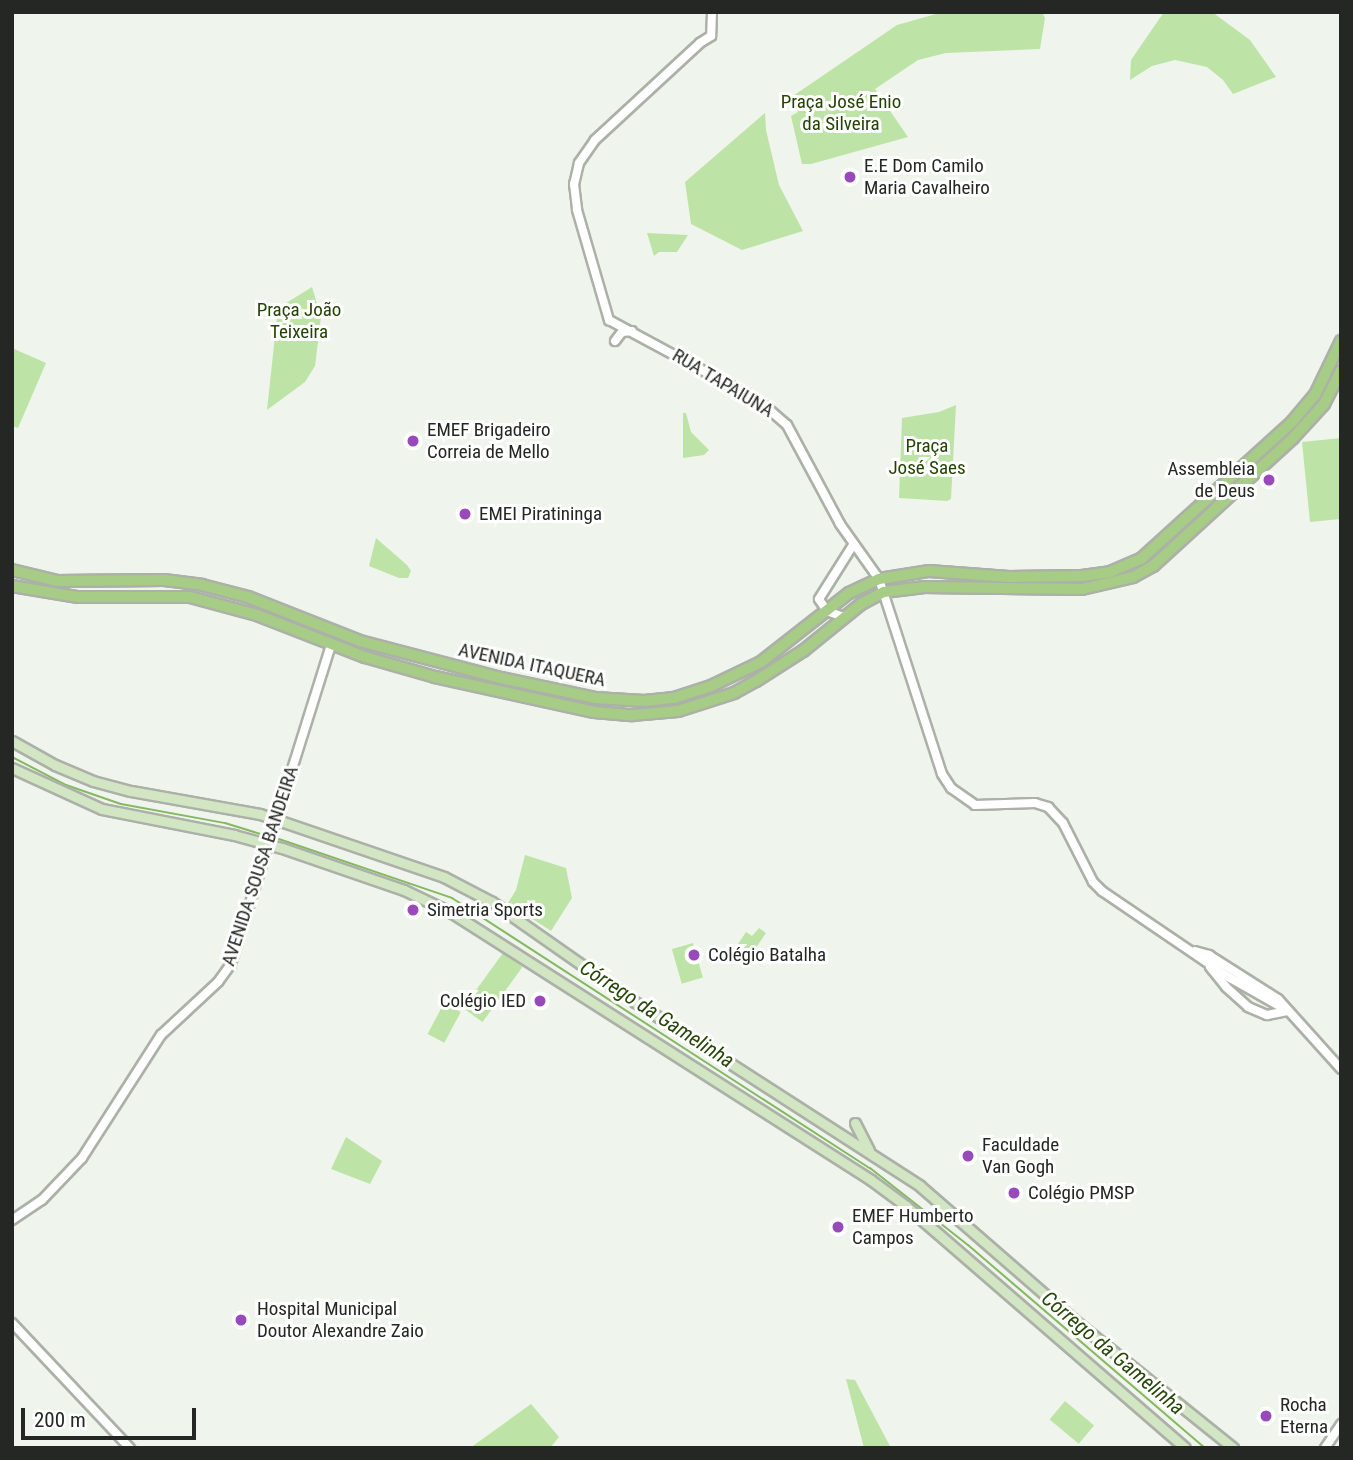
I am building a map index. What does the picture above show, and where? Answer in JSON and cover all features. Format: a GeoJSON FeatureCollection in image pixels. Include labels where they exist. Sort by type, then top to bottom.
{"type":"FeatureCollection","features":[{"type":"Feature","properties":{"kind":"main road","name":"AVENIDA ITAQUERA"},"geometry":{"type":"LineString","coordinates":[[12,570],[57,581],[164,580],[209,586],[248,597],[389,650],[584,696],[627,701],[663,699],[702,690],[750,668],[784,647],[849,593],[879,579],[929,571],[1009,577],[1082,576],[1110,572],[1141,559],[1298,415],[1315,395],[1341,341]]}},
{"type":"Feature","properties":{"kind":"main road","name":"AVENIDA ITAQUERA"},"geometry":{"type":"LineString","coordinates":[[12,586],[60,596],[190,597],[257,615],[391,666],[571,709],[615,715],[658,714],[695,707],[734,693],[795,657],[844,617],[884,592],[923,587],[1082,589],[1133,577],[1153,566],[1293,438],[1324,404],[1341,371]]}},
{"type":"Feature","properties":{"kind":"main road"},"geometry":{"type":"LineString","coordinates":[[331,645],[341,640],[375,650],[389,650]]}},
{"type":"Feature","properties":{"kind":"main road"},"geometry":{"type":"LineString","coordinates":[[12,741],[62,769],[108,785],[244,810],[444,877],[492,902],[592,973],[920,1186],[1079,1324],[1233,1448]]}},
{"type":"Feature","properties":{"kind":"main road"},"geometry":{"type":"LineString","coordinates":[[12,768],[102,809],[270,843],[437,904],[872,1180],[906,1206],[1185,1448]]}},
{"type":"Feature","properties":{"kind":"main road"},"geometry":{"type":"LineString","coordinates":[[855,1123],[870,1153]]}},
{"type":"Feature","properties":{"kind":"street","name":"RUA TAPAIUNA"},"geometry":{"type":"LineString","coordinates":[[712,12],[711,36],[594,140],[579,163],[574,184],[576,210],[609,320],[633,331],[780,416],[795,437],[853,545],[879,579],[942,774],[951,788],[975,805],[1035,803],[1048,807],[1063,823],[1096,886],[1195,951]]}},
{"type":"Feature","properties":{"kind":"street"},"geometry":{"type":"LineString","coordinates":[[615,341],[622,332],[633,331]]}},
{"type":"Feature","properties":{"kind":"street"},"geometry":{"type":"LineString","coordinates":[[844,617],[827,611],[819,599],[853,545]]}},
{"type":"Feature","properties":{"kind":"street","name":"AVENIDA SOUSA BANDEIRA"},"geometry":{"type":"LineString","coordinates":[[12,1220],[42,1200],[69,1173],[98,1136],[161,1035],[231,964],[331,645]]}},
{"type":"Feature","properties":{"kind":"street"},"geometry":{"type":"LineString","coordinates":[[1195,951],[1274,1006],[1288,1011]]}},
{"type":"Feature","properties":{"kind":"street"},"geometry":{"type":"LineString","coordinates":[[1195,951],[1209,955],[1265,989],[1341,1069]]}},
{"type":"Feature","properties":{"kind":"street"},"geometry":{"type":"LineString","coordinates":[[1205,960],[1226,988],[1248,1007],[1267,1015],[1288,1011]]}},
{"type":"Feature","properties":{"kind":"street"},"geometry":{"type":"LineString","coordinates":[[12,1323],[130,1448]]}},
{"type":"Feature","properties":{"kind":"street"},"geometry":{"type":"LineString","coordinates":[[1325,1448],[1340,1429]]}},
{"type":"Feature","properties":{"kind":"green space"},"geometry":{"type":"Polygon","coordinates":[[[1164,12],[1212,12],[1250,40],[1276,77],[1233,94],[1223,80],[1207,67],[1175,60],[1152,66],[1130,80],[1131,60],[1164,12]]]}},
{"type":"Feature","properties":{"kind":"green space","name":"Praça José Enio da Silveira"},"geometry":{"type":"Polygon","coordinates":[[[936,14],[1043,14],[1045,18],[1040,49],[946,53],[918,60],[875,89],[908,137],[811,164],[802,164],[791,116],[798,112],[790,98],[897,25],[936,14]]]}},
{"type":"Feature","properties":{"kind":"green space"},"geometry":{"type":"Polygon","coordinates":[[[765,113],[766,130],[779,185],[803,231],[742,250],[691,224],[685,182],[765,113]]]}},
{"type":"Feature","properties":{"kind":"green space"},"geometry":{"type":"Polygon","coordinates":[[[647,233],[688,235],[677,252],[659,252],[654,256],[647,233]]]}},
{"type":"Feature","properties":{"kind":"green space","name":"Praça João Teixeira"},"geometry":{"type":"Polygon","coordinates":[[[312,287],[321,317],[315,366],[305,382],[267,410],[278,308],[312,287]]]}},
{"type":"Feature","properties":{"kind":"green space"},"geometry":{"type":"Polygon","coordinates":[[[12,348],[46,363],[18,428],[12,426],[12,348]]]}},
{"type":"Feature","properties":{"kind":"green space","name":"Praça José Saes"},"geometry":{"type":"Polygon","coordinates":[[[956,405],[951,499],[899,498],[902,418],[939,412],[956,405]]]}},
{"type":"Feature","properties":{"kind":"green space"},"geometry":{"type":"Polygon","coordinates":[[[683,413],[686,413],[691,432],[709,450],[704,455],[683,458],[683,413]]]}},
{"type":"Feature","properties":{"kind":"green space"},"geometry":{"type":"Polygon","coordinates":[[[1341,438],[1341,519],[1310,522],[1302,442],[1341,438]]]}},
{"type":"Feature","properties":{"kind":"green space"},"geometry":{"type":"Polygon","coordinates":[[[376,538],[407,565],[411,571],[408,578],[399,578],[369,566],[376,538]]]}},
{"type":"Feature","properties":{"kind":"green space"},"geometry":{"type":"Polygon","coordinates":[[[525,855],[566,868],[572,898],[551,931],[508,903],[516,890],[525,855]]]}},
{"type":"Feature","properties":{"kind":"green space"},"geometry":{"type":"Polygon","coordinates":[[[759,928],[766,933],[746,962],[732,953],[746,932],[752,936],[759,928]]]}},
{"type":"Feature","properties":{"kind":"green space"},"geometry":{"type":"Polygon","coordinates":[[[693,943],[703,978],[682,984],[672,949],[693,943]]]}},
{"type":"Feature","properties":{"kind":"green space"},"geometry":{"type":"Polygon","coordinates":[[[503,953],[522,967],[482,1022],[463,1008],[503,953]]]}},
{"type":"Feature","properties":{"kind":"green space"},"geometry":{"type":"Polygon","coordinates":[[[444,1003],[461,1012],[444,1043],[428,1034],[444,1003]]]}},
{"type":"Feature","properties":{"kind":"green space"},"geometry":{"type":"Polygon","coordinates":[[[346,1137],[382,1161],[370,1184],[331,1169],[346,1137]]]}},
{"type":"Feature","properties":{"kind":"green space"},"geometry":{"type":"Polygon","coordinates":[[[846,1379],[855,1380],[891,1448],[864,1448],[846,1379]]]}},
{"type":"Feature","properties":{"kind":"green space"},"geometry":{"type":"Polygon","coordinates":[[[1065,1401],[1094,1425],[1079,1444],[1050,1419],[1065,1401]]]}},
{"type":"Feature","properties":{"kind":"green space"},"geometry":{"type":"Polygon","coordinates":[[[531,1404],[559,1437],[550,1448],[470,1448],[531,1404]]]}},
{"type":"Feature","properties":{"kind":"waterway","name":"Córrego da Gamelinha"},"geometry":{"type":"LineString","coordinates":[[12,757],[66,785],[121,804],[225,823],[267,836]]}},
{"type":"Feature","properties":{"kind":"waterway","name":"Córrego da Gamelinha"},"geometry":{"type":"LineString","coordinates":[[273,837],[452,898],[870,1168],[968,1245],[1205,1448]]}},
{"type":"Feature","properties":{"kind":"place","name":"E.E Dom Camilo Maria Cavalheiro"},"geometry":{"type":"Point","coordinates":[850,177]}},
{"type":"Feature","properties":{"kind":"place","name":"EMEF Brigadeiro Correia de Mello"},"geometry":{"type":"Point","coordinates":[413,441]}},
{"type":"Feature","properties":{"kind":"place","name":"Assembleia de Deus"},"geometry":{"type":"Point","coordinates":[1269,480]}},
{"type":"Feature","properties":{"kind":"place","name":"EMEI Piratininga"},"geometry":{"type":"Point","coordinates":[465,514]}},
{"type":"Feature","properties":{"kind":"place","name":"Simetria Sports"},"geometry":{"type":"Point","coordinates":[413,910]}},
{"type":"Feature","properties":{"kind":"place","name":"Colégio Batalha"},"geometry":{"type":"Point","coordinates":[694,955]}},
{"type":"Feature","properties":{"kind":"place","name":"Colégio IED"},"geometry":{"type":"Point","coordinates":[540,1001]}},
{"type":"Feature","properties":{"kind":"place","name":"Faculdade Van Gogh"},"geometry":{"type":"Point","coordinates":[968,1156]}},
{"type":"Feature","properties":{"kind":"place","name":"Colégio PMSP"},"geometry":{"type":"Point","coordinates":[1014,1193]}},
{"type":"Feature","properties":{"kind":"place","name":"EMEF Humberto Campos"},"geometry":{"type":"Point","coordinates":[838,1227]}},
{"type":"Feature","properties":{"kind":"place","name":"Hospital Municipal Doutor Alexandre Zaio"},"geometry":{"type":"Point","coordinates":[241,1320]}},
{"type":"Feature","properties":{"kind":"place","name":"Rocha Eterna"},"geometry":{"type":"Point","coordinates":[1266,1416]}}]}
